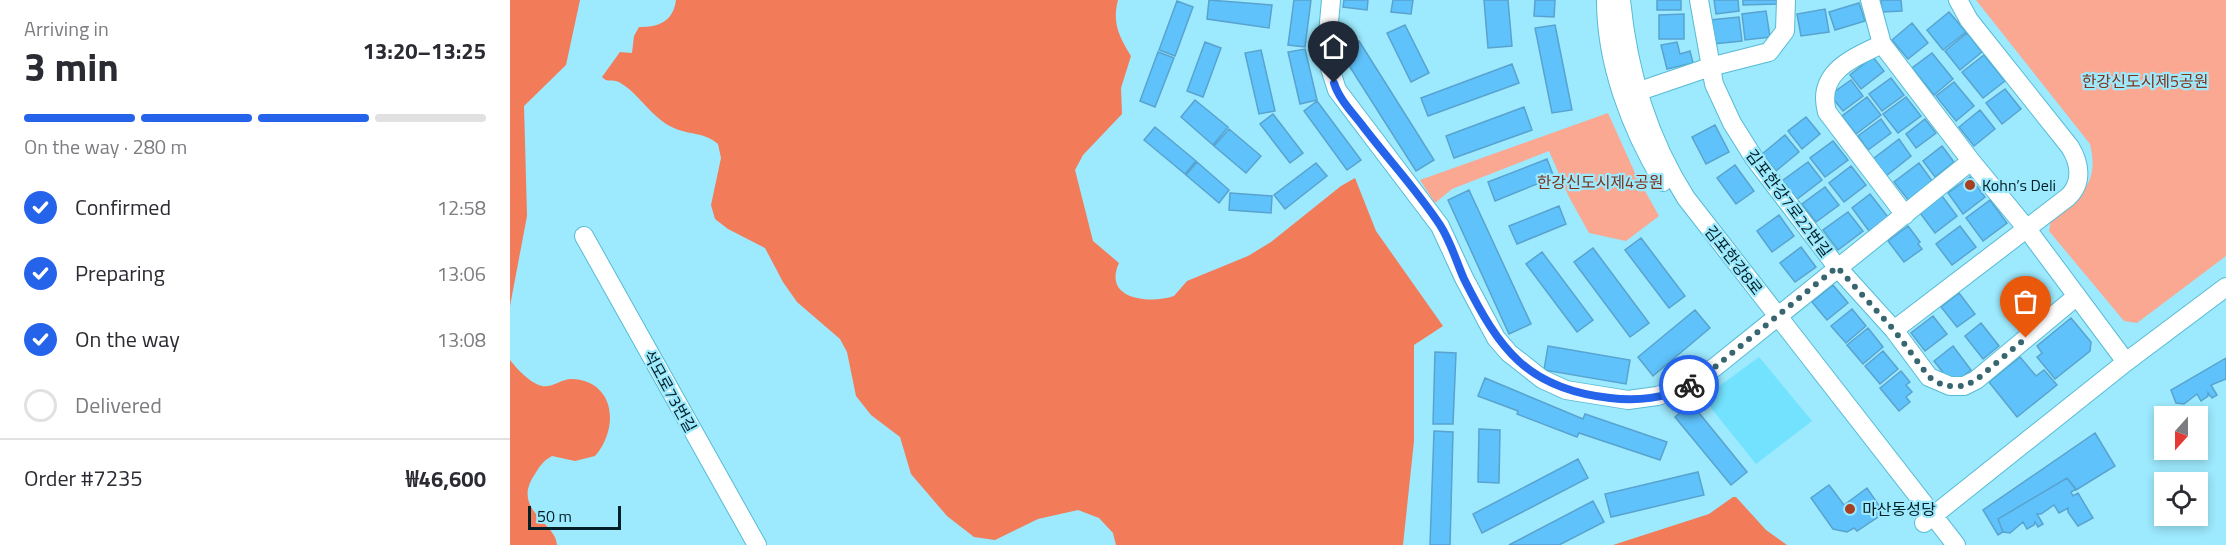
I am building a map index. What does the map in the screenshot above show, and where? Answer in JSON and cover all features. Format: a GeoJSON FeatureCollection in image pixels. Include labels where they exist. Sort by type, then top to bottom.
{"type":"FeatureCollection","features":[{"type":"Feature","properties":{"kind":"street"},"geometry":{"type":"LineString","coordinates":[[1331,0],[1326,56],[1337,90],[1440,226],[1496,338],[1525,367],[1566,390],[1628,400],[1657,396],[1684,388],[1715,367],[1971,161]]}},
{"type":"Feature","properties":{"kind":"street","name":"김포한강8로"},"geometry":{"type":"LineString","coordinates":[[1606,0],[1606,16],[1649,158],[1677,206],[1772,320],[1928,520],[1956,545]]}},
{"type":"Feature","properties":{"kind":"street","name":"김포한강8로"},"geometry":{"type":"LineString","coordinates":[[1621,0],[1630,66],[1630,94]]}},
{"type":"Feature","properties":{"kind":"street","name":"김포한강7로22번길"},"geometry":{"type":"LineString","coordinates":[[1699,0],[1714,84],[1732,123],[1754,158],[1837,267],[1894,330],[1929,377],[1944,386],[1965,386],[1976,380],[2077,296]]}},
{"type":"Feature","properties":{"kind":"street"},"geometry":{"type":"LineString","coordinates":[[1630,94],[1710,67],[1769,52],[1785,31],[1786,0]]}},
{"type":"Feature","properties":{"kind":"street"},"geometry":{"type":"LineString","coordinates":[[1870,0],[1882,44],[1971,161],[2027,229],[2126,362]]}},
{"type":"Feature","properties":{"kind":"street"},"geometry":{"type":"LineString","coordinates":[[1894,330],[2072,193],[2078,177],[2077,158],[1969,20],[1958,0]]}},
{"type":"Feature","properties":{"kind":"street"},"geometry":{"type":"LineString","coordinates":[[1882,44],[1840,65],[1830,78],[1825,103],[1827,112],[1905,215]]}},
{"type":"Feature","properties":{"kind":"street","name":"석모로73번길"},"geometry":{"type":"LineString","coordinates":[[584,236],[757,545]]}},
{"type":"Feature","properties":{"kind":"street"},"geometry":{"type":"LineString","coordinates":[[1928,520],[2126,362],[2226,287]]}},
{"type":"Feature","properties":{"kind":"street","name":"김포한강8로"},"geometry":{"type":"LineString","coordinates":[[1928,520],[1941,545]]}},
{"type":"Feature","properties":{"kind":"shaded area"},"geometry":{"type":"Polygon","coordinates":[[[510,0],[580,0],[566,65],[524,106],[527,216],[510,306],[510,0]]]}},
{"type":"Feature","properties":{"kind":"shaded area"},"geometry":{"type":"Polygon","coordinates":[[[676,0],[1118,0],[1116,23],[1131,56],[1121,88],[1122,114],[1083,155],[1075,170],[1093,241],[1119,263],[1116,275],[1117,285],[1123,292],[1142,299],[1174,296],[1187,281],[1248,256],[1271,242],[1341,186],[1355,178],[1376,231],[1443,326],[1414,345],[1414,441],[1403,545],[1116,545],[1113,533],[1099,518],[1078,510],[1038,519],[995,540],[974,537],[947,516],[911,474],[900,437],[871,415],[856,396],[847,352],[840,339],[797,302],[783,282],[765,248],[728,229],[715,219],[711,205],[721,158],[718,144],[708,137],[666,124],[626,87],[619,82],[602,77],[620,52],[632,53],[634,36],[639,27],[664,22],[672,14],[676,0]]]}},
{"type":"Feature","properties":{"kind":"shaded area"},"geometry":{"type":"Polygon","coordinates":[[[1759,357],[1812,421],[1756,464],[1703,398],[1759,357]]]}},
{"type":"Feature","properties":{"kind":"shaded area"},"geometry":{"type":"Polygon","coordinates":[[[510,360],[528,379],[542,386],[550,386],[569,379],[587,382],[598,388],[609,408],[608,433],[595,456],[575,461],[552,456],[540,466],[529,486],[528,497],[531,506],[550,529],[557,545],[510,545],[510,360]]]}},
{"type":"Feature","properties":{"kind":"shaded area"},"geometry":{"type":"Polygon","coordinates":[[[1736,497],[1766,530],[1787,545],[1613,545],[1709,514],[1736,497]]]}},
{"type":"Feature","properties":{"kind":"green space","name":"한강신도시제5공원"},"geometry":{"type":"Polygon","coordinates":[[[1976,0],[2226,0],[2226,256],[2137,323],[2124,321],[2049,231],[2051,219],[2079,196],[2090,180],[2092,158],[2090,144],[1976,0]]]}},
{"type":"Feature","properties":{"kind":"green space","name":"한강신도시제4공원"},"geometry":{"type":"Polygon","coordinates":[[[1608,113],[1635,173],[1659,216],[1626,241],[1589,233],[1569,197],[1549,151],[1452,189],[1435,203],[1420,180],[1608,113]]]}},
{"type":"Feature","properties":{"kind":"building"},"geometry":{"type":"Polygon","coordinates":[[[1209,0],[1272,5],[1269,28],[1207,19],[1209,0]]]}},
{"type":"Feature","properties":{"kind":"building"},"geometry":{"type":"Polygon","coordinates":[[[1294,0],[1311,0],[1305,47],[1288,45],[1294,0]]]}},
{"type":"Feature","properties":{"kind":"building"},"geometry":{"type":"Polygon","coordinates":[[[1344,0],[1368,0],[1367,10],[1343,7],[1344,0]]]}},
{"type":"Feature","properties":{"kind":"building"},"geometry":{"type":"Polygon","coordinates":[[[1393,0],[1413,0],[1411,14],[1391,12],[1393,0]]]}},
{"type":"Feature","properties":{"kind":"building"},"geometry":{"type":"Polygon","coordinates":[[[1484,0],[1508,0],[1512,46],[1488,48],[1484,0]]]}},
{"type":"Feature","properties":{"kind":"building"},"geometry":{"type":"Polygon","coordinates":[[[1535,0],[1555,0],[1554,17],[1534,16],[1535,0]]]}},
{"type":"Feature","properties":{"kind":"building"},"geometry":{"type":"Polygon","coordinates":[[[1657,0],[1681,0],[1681,10],[1657,10],[1657,0]]]}},
{"type":"Feature","properties":{"kind":"building"},"geometry":{"type":"Polygon","coordinates":[[[1714,0],[1738,0],[1739,11],[1716,14],[1714,0]]]}},
{"type":"Feature","properties":{"kind":"building"},"geometry":{"type":"Polygon","coordinates":[[[1743,0],[1778,0],[1778,4],[1743,5],[1743,0]]]}},
{"type":"Feature","properties":{"kind":"building"},"geometry":{"type":"Polygon","coordinates":[[[1881,0],[1901,0],[1902,11],[1882,12],[1881,0]]]}},
{"type":"Feature","properties":{"kind":"building"},"geometry":{"type":"Polygon","coordinates":[[[1177,1],[1193,7],[1175,56],[1159,50],[1177,1]]]}},
{"type":"Feature","properties":{"kind":"building"},"geometry":{"type":"Polygon","coordinates":[[[1859,3],[1865,21],[1835,30],[1829,12],[1859,3]]]}},
{"type":"Feature","properties":{"kind":"building"},"geometry":{"type":"Polygon","coordinates":[[[1825,9],[1829,32],[1801,36],[1797,14],[1825,9]]]}},
{"type":"Feature","properties":{"kind":"building"},"geometry":{"type":"Polygon","coordinates":[[[1766,11],[1770,37],[1745,40],[1742,14],[1766,11]]]}},
{"type":"Feature","properties":{"kind":"building"},"geometry":{"type":"Polygon","coordinates":[[[1949,12],[1966,32],[1943,50],[1927,30],[1949,12]]]}},
{"type":"Feature","properties":{"kind":"building"},"geometry":{"type":"Polygon","coordinates":[[[1684,14],[1684,39],[1659,39],[1659,15],[1684,14]]]}},
{"type":"Feature","properties":{"kind":"building"},"geometry":{"type":"Polygon","coordinates":[[[1739,17],[1742,41],[1713,44],[1710,20],[1739,17]]]}},
{"type":"Feature","properties":{"kind":"building"},"geometry":{"type":"Polygon","coordinates":[[[1912,23],[1928,43],[1908,59],[1892,40],[1912,23]]]}},
{"type":"Feature","properties":{"kind":"building"},"geometry":{"type":"Polygon","coordinates":[[[1405,25],[1429,73],[1411,82],[1387,33],[1405,25]]]}},
{"type":"Feature","properties":{"kind":"building"},"geometry":{"type":"Polygon","coordinates":[[[1555,25],[1572,110],[1552,113],[1535,28],[1555,25]]]}},
{"type":"Feature","properties":{"kind":"building"},"geometry":{"type":"Polygon","coordinates":[[[1967,33],[1982,52],[1960,70],[1945,51],[1967,33]]]}},
{"type":"Feature","properties":{"kind":"building"},"geometry":{"type":"Polygon","coordinates":[[[1359,41],[1434,160],[1416,171],[1341,53],[1359,41]]]}},
{"type":"Feature","properties":{"kind":"building"},"geometry":{"type":"Polygon","coordinates":[[[1205,42],[1221,48],[1203,97],[1187,91],[1205,42]]]}},
{"type":"Feature","properties":{"kind":"building"},"geometry":{"type":"Polygon","coordinates":[[[1677,42],[1680,54],[1690,51],[1693,63],[1667,69],[1661,45],[1677,42]]]}},
{"type":"Feature","properties":{"kind":"building"},"geometry":{"type":"Polygon","coordinates":[[[1305,49],[1317,100],[1300,104],[1288,52],[1305,49]]]}},
{"type":"Feature","properties":{"kind":"building"},"geometry":{"type":"Polygon","coordinates":[[[1261,50],[1275,111],[1259,114],[1245,53],[1261,50]]]}},
{"type":"Feature","properties":{"kind":"building"},"geometry":{"type":"Polygon","coordinates":[[[1158,52],[1174,58],[1155,107],[1140,101],[1158,52]]]}},
{"type":"Feature","properties":{"kind":"building"},"geometry":{"type":"Polygon","coordinates":[[[1932,53],[1953,79],[1934,95],[1912,68],[1932,53]]]}},
{"type":"Feature","properties":{"kind":"building"},"geometry":{"type":"Polygon","coordinates":[[[1984,55],[2005,81],[1983,98],[1962,72],[1984,55]]]}},
{"type":"Feature","properties":{"kind":"building"},"geometry":{"type":"Polygon","coordinates":[[[1873,57],[1884,71],[1861,89],[1850,75],[1873,57]]]}},
{"type":"Feature","properties":{"kind":"building"},"geometry":{"type":"Polygon","coordinates":[[[1512,64],[1519,83],[1428,116],[1421,98],[1512,64]]]}},
{"type":"Feature","properties":{"kind":"building"},"geometry":{"type":"Polygon","coordinates":[[[1891,78],[1904,95],[1882,111],[1869,94],[1891,78]]]}},
{"type":"Feature","properties":{"kind":"building"},"geometry":{"type":"Polygon","coordinates":[[[1851,80],[1863,96],[1843,111],[1830,95],[1851,80]]]}},
{"type":"Feature","properties":{"kind":"building"},"geometry":{"type":"Polygon","coordinates":[[[1954,82],[1974,106],[1956,121],[1936,96],[1954,82]]]}},
{"type":"Feature","properties":{"kind":"building"},"geometry":{"type":"Polygon","coordinates":[[[2005,89],[2021,109],[2002,124],[1986,103],[2005,89]]]}},
{"type":"Feature","properties":{"kind":"building"},"geometry":{"type":"Polygon","coordinates":[[[1867,97],[1881,115],[1856,134],[1842,116],[1867,97]]]}},
{"type":"Feature","properties":{"kind":"building"},"geometry":{"type":"Polygon","coordinates":[[[1906,97],[1921,116],[1898,133],[1883,114],[1906,97]]]}},
{"type":"Feature","properties":{"kind":"building"},"geometry":{"type":"Polygon","coordinates":[[[1195,100],[1228,127],[1213,145],[1181,117],[1195,100]]]}},
{"type":"Feature","properties":{"kind":"building"},"geometry":{"type":"Polygon","coordinates":[[[1317,101],[1361,160],[1347,170],[1304,111],[1317,101]]]}},
{"type":"Feature","properties":{"kind":"building"},"geometry":{"type":"Polygon","coordinates":[[[1524,107],[1532,130],[1454,158],[1446,136],[1524,107]]]}},
{"type":"Feature","properties":{"kind":"building"},"geometry":{"type":"Polygon","coordinates":[[[1980,110],[1995,129],[1974,146],[1959,127],[1980,110]]]}},
{"type":"Feature","properties":{"kind":"building"},"geometry":{"type":"Polygon","coordinates":[[[1273,114],[1303,153],[1290,163],[1260,124],[1273,114]]]}},
{"type":"Feature","properties":{"kind":"building"},"geometry":{"type":"Polygon","coordinates":[[[1806,117],[1820,134],[1802,149],[1788,131],[1806,117]]]}},
{"type":"Feature","properties":{"kind":"building"},"geometry":{"type":"Polygon","coordinates":[[[1881,119],[1891,133],[1868,150],[1858,136],[1881,119]]]}},
{"type":"Feature","properties":{"kind":"building"},"geometry":{"type":"Polygon","coordinates":[[[1925,119],[1936,133],[1916,148],[1906,134],[1925,119]]]}},
{"type":"Feature","properties":{"kind":"building"},"geometry":{"type":"Polygon","coordinates":[[[1715,125],[1729,152],[1706,164],[1692,137],[1715,125]]]}},
{"type":"Feature","properties":{"kind":"building"},"geometry":{"type":"Polygon","coordinates":[[[1155,127],[1196,161],[1185,174],[1144,140],[1155,127]]]}},
{"type":"Feature","properties":{"kind":"building"},"geometry":{"type":"Polygon","coordinates":[[[1229,129],[1261,156],[1246,173],[1214,146],[1229,129]]]}},
{"type":"Feature","properties":{"kind":"building"},"geometry":{"type":"Polygon","coordinates":[[[1785,135],[1799,152],[1776,171],[1762,154],[1785,135]]]}},
{"type":"Feature","properties":{"kind":"building"},"geometry":{"type":"Polygon","coordinates":[[[1899,139],[1911,156],[1886,176],[1873,159],[1899,139]]]}},
{"type":"Feature","properties":{"kind":"building"},"geometry":{"type":"Polygon","coordinates":[[[1833,141],[1848,160],[1825,177],[1810,158],[1833,141]]]}},
{"type":"Feature","properties":{"kind":"building"},"geometry":{"type":"Polygon","coordinates":[[[1942,146],[1954,162],[1935,177],[1923,161],[1942,146]]]}},
{"type":"Feature","properties":{"kind":"building"},"geometry":{"type":"Polygon","coordinates":[[[1547,159],[1554,177],[1495,201],[1488,182],[1547,159]]]}},
{"type":"Feature","properties":{"kind":"building"},"geometry":{"type":"Polygon","coordinates":[[[1197,162],[1229,190],[1219,203],[1186,175],[1197,162]]]}},
{"type":"Feature","properties":{"kind":"building"},"geometry":{"type":"Polygon","coordinates":[[[1808,162],[1822,180],[1796,200],[1782,181],[1808,162]]]}},
{"type":"Feature","properties":{"kind":"building"},"geometry":{"type":"Polygon","coordinates":[[[1316,163],[1327,176],[1285,209],[1274,195],[1316,163]]]}},
{"type":"Feature","properties":{"kind":"building"},"geometry":{"type":"Polygon","coordinates":[[[1919,163],[1933,182],[1909,201],[1894,182],[1919,163]]]}},
{"type":"Feature","properties":{"kind":"building"},"geometry":{"type":"Polygon","coordinates":[[[1735,165],[1754,191],[1736,204],[1717,178],[1735,165]]]}},
{"type":"Feature","properties":{"kind":"building"},"geometry":{"type":"Polygon","coordinates":[[[1851,166],[1866,185],[1844,202],[1829,183],[1851,166]]]}},
{"type":"Feature","properties":{"kind":"building"},"geometry":{"type":"Polygon","coordinates":[[[1970,177],[1985,197],[1963,214],[1948,193],[1970,177]]]}},
{"type":"Feature","properties":{"kind":"building"},"geometry":{"type":"Polygon","coordinates":[[[1825,187],[1839,205],[1816,222],[1802,204],[1825,187]]]}},
{"type":"Feature","properties":{"kind":"building"},"geometry":{"type":"Polygon","coordinates":[[[1469,190],[1531,324],[1509,334],[1448,200],[1469,190]]]}},
{"type":"Feature","properties":{"kind":"building"},"geometry":{"type":"Polygon","coordinates":[[[1230,193],[1272,196],[1271,213],[1229,210],[1230,193]]]}},
{"type":"Feature","properties":{"kind":"building"},"geometry":{"type":"Polygon","coordinates":[[[1870,194],[1888,217],[1869,231],[1852,208],[1870,194]]]}},
{"type":"Feature","properties":{"kind":"building"},"geometry":{"type":"Polygon","coordinates":[[[1942,196],[1957,216],[1935,233],[1920,213],[1942,196]]]}},
{"type":"Feature","properties":{"kind":"building"},"geometry":{"type":"Polygon","coordinates":[[[1990,200],[2007,223],[1983,241],[1966,218],[1990,200]]]}},
{"type":"Feature","properties":{"kind":"building"},"geometry":{"type":"Polygon","coordinates":[[[1559,206],[1566,224],[1517,244],[1509,226],[1559,206]]]}},
{"type":"Feature","properties":{"kind":"building"},"geometry":{"type":"Polygon","coordinates":[[[1848,212],[1863,231],[1838,250],[1823,230],[1848,212]]]}},
{"type":"Feature","properties":{"kind":"building"},"geometry":{"type":"Polygon","coordinates":[[[1779,215],[1794,236],[1772,252],[1757,231],[1779,215]]]}},
{"type":"Feature","properties":{"kind":"building"},"geometry":{"type":"Polygon","coordinates":[[[1908,226],[1920,242],[1918,244],[1922,249],[1904,262],[1888,241],[1908,226]]]}},
{"type":"Feature","properties":{"kind":"building"},"geometry":{"type":"Polygon","coordinates":[[[1960,226],[1976,247],[1952,265],[1936,244],[1960,226]]]}},
{"type":"Feature","properties":{"kind":"building"},"geometry":{"type":"Polygon","coordinates":[[[1641,238],[1685,296],[1669,308],[1625,250],[1641,238]]]}},
{"type":"Feature","properties":{"kind":"building"},"geometry":{"type":"Polygon","coordinates":[[[1801,247],[1816,267],[1795,282],[1780,263],[1801,247]]]}},
{"type":"Feature","properties":{"kind":"building"},"geometry":{"type":"Polygon","coordinates":[[[1593,248],[1649,323],[1630,337],[1574,262],[1593,248]]]}},
{"type":"Feature","properties":{"kind":"building"},"geometry":{"type":"Polygon","coordinates":[[[1542,252],[1593,320],[1577,332],[1526,264],[1542,252]]]}},
{"type":"Feature","properties":{"kind":"building"},"geometry":{"type":"Polygon","coordinates":[[[1833,285],[1848,303],[1827,320],[1812,302],[1833,285]]]}},
{"type":"Feature","properties":{"kind":"building"},"geometry":{"type":"Polygon","coordinates":[[[1959,293],[1975,314],[1957,327],[1941,307],[1959,293]]]}},
{"type":"Feature","properties":{"kind":"building"},"geometry":{"type":"Polygon","coordinates":[[[1852,309],[1866,326],[1846,343],[1831,326],[1852,309]]]}},
{"type":"Feature","properties":{"kind":"building"},"geometry":{"type":"Polygon","coordinates":[[[1695,310],[1710,328],[1653,376],[1638,357],[1695,310]]]}},
{"type":"Feature","properties":{"kind":"building"},"geometry":{"type":"Polygon","coordinates":[[[1933,316],[1947,334],[1925,351],[1911,333],[1933,316]]]}},
{"type":"Feature","properties":{"kind":"building"},"geometry":{"type":"Polygon","coordinates":[[[2071,318],[2091,342],[2090,351],[2055,379],[2037,357],[2042,353],[2037,346],[2071,318]]]}},
{"type":"Feature","properties":{"kind":"building"},"geometry":{"type":"Polygon","coordinates":[[[1981,323],[1999,346],[1983,359],[1965,336],[1981,323]]]}},
{"type":"Feature","properties":{"kind":"building"},"geometry":{"type":"Polygon","coordinates":[[[1868,328],[1883,347],[1863,364],[1847,345],[1868,328]]]}},
{"type":"Feature","properties":{"kind":"building"},"geometry":{"type":"Polygon","coordinates":[[[1548,346],[1630,360],[1626,384],[1544,370],[1548,346]]]}},
{"type":"Feature","properties":{"kind":"building"},"geometry":{"type":"Polygon","coordinates":[[[1953,346],[1971,370],[1957,381],[1949,380],[1934,361],[1953,346]]]}},
{"type":"Feature","properties":{"kind":"building"},"geometry":{"type":"Polygon","coordinates":[[[1883,351],[1898,369],[1880,384],[1865,366],[1883,351]]]}},
{"type":"Feature","properties":{"kind":"building"},"geometry":{"type":"Polygon","coordinates":[[[1435,352],[1456,353],[1453,424],[1433,424],[1435,352]]]}},
{"type":"Feature","properties":{"kind":"building"},"geometry":{"type":"Polygon","coordinates":[[[2020,357],[2036,376],[2044,370],[2057,385],[2017,417],[1989,382],[2020,357]]]}},
{"type":"Feature","properties":{"kind":"building"},"geometry":{"type":"Polygon","coordinates":[[[2226,358],[2226,379],[2211,385],[2217,395],[2212,398],[2208,393],[2208,396],[2201,401],[2197,394],[2184,404],[2176,403],[2171,390],[2226,358]]]}},
{"type":"Feature","properties":{"kind":"building"},"geometry":{"type":"Polygon","coordinates":[[[1901,371],[1910,382],[1906,385],[1912,392],[1906,397],[1910,402],[1899,411],[1880,388],[1901,371]]]}},
{"type":"Feature","properties":{"kind":"building"},"geometry":{"type":"Polygon","coordinates":[[[1485,378],[1583,419],[1585,414],[1667,442],[1660,460],[1579,433],[1577,437],[1478,396],[1485,378]]]}},
{"type":"Feature","properties":{"kind":"building"},"geometry":{"type":"Polygon","coordinates":[[[1691,403],[1747,472],[1731,485],[1675,417],[1691,403]]]}},
{"type":"Feature","properties":{"kind":"building"},"geometry":{"type":"Polygon","coordinates":[[[1479,429],[1500,430],[1499,483],[1478,482],[1479,429]]]}},
{"type":"Feature","properties":{"kind":"building"},"geometry":{"type":"Polygon","coordinates":[[[1434,431],[1453,432],[1450,545],[1430,545],[1434,431]]]}},
{"type":"Feature","properties":{"kind":"building"},"geometry":{"type":"Polygon","coordinates":[[[2095,433],[2115,466],[2076,490],[2067,478],[1998,519],[2003,532],[1998,535],[1983,510],[2095,433]]]}},
{"type":"Feature","properties":{"kind":"building"},"geometry":{"type":"Polygon","coordinates":[[[1578,459],[1588,478],[1482,533],[1473,514],[1578,459]]]}},
{"type":"Feature","properties":{"kind":"building"},"geometry":{"type":"Polygon","coordinates":[[[1698,472],[1704,495],[1611,517],[1605,494],[1698,472]]]}},
{"type":"Feature","properties":{"kind":"building"},"geometry":{"type":"Polygon","coordinates":[[[2067,478],[2076,489],[2071,492],[2073,496],[2078,493],[2093,518],[2078,526],[2068,512],[2068,508],[2059,513],[2054,505],[2041,514],[2037,514],[2043,524],[2038,527],[2035,522],[2027,529],[2023,522],[2010,533],[2003,532],[1998,519],[2067,478]]]}},
{"type":"Feature","properties":{"kind":"building","name":"마산동성당"},"geometry":{"type":"Polygon","coordinates":[[[1829,485],[1844,505],[1867,488],[1884,513],[1857,531],[1854,528],[1847,532],[1833,529],[1811,498],[1829,485]]]}},
{"type":"Feature","properties":{"kind":"building"},"geometry":{"type":"Polygon","coordinates":[[[1593,501],[1604,522],[1559,545],[1509,545],[1593,501]]]}},
{"type":"Feature","properties":{"kind":"way so far"},"geometry":{"type":"LineString","coordinates":[[1689,385],[1715,367],[1837,267],[1894,330],[1936,383],[1944,386],[1965,386],[1976,380],[2026,338]]}},
{"type":"Feature","properties":{"kind":"place","name":"Kohn’s Deli"},"geometry":{"type":"Point","coordinates":[1970,185]}},
{"type":"Feature","properties":{"kind":"place","name":"마산동성당"},"geometry":{"type":"Point","coordinates":[1850,509]}},
{"type":"Feature","properties":{"kind":"route"},"geometry":{"type":"LineString","coordinates":[[1334,83],[1350,109],[1440,226],[1496,338],[1509,354],[1542,379],[1566,390],[1599,397],[1628,400],[1657,396],[1689,385]]}}]}
